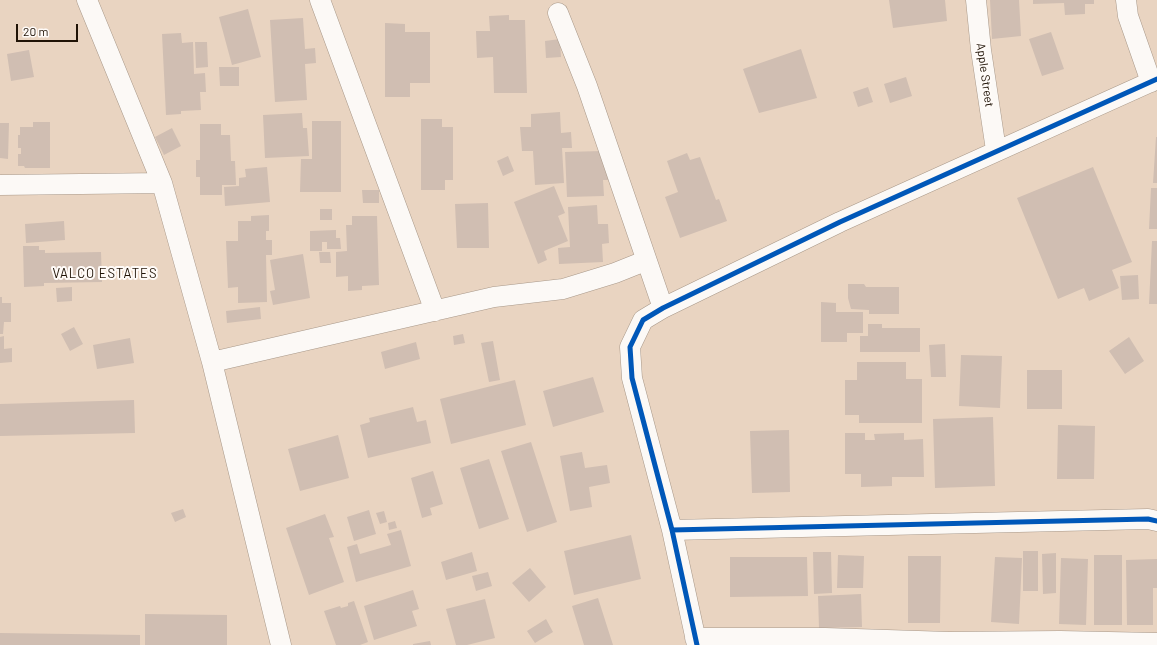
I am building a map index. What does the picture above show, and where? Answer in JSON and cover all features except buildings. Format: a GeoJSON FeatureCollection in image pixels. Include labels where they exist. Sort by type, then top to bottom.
{"type":"FeatureCollection","features":[{"type":"Feature","properties":{"kind":"street"},"geometry":{"type":"LineString","coordinates":[[87,0],[162,183],[212,362],[281,645]]}},
{"type":"Feature","properties":{"kind":"street"},"geometry":{"type":"LineString","coordinates":[[320,0],[435,311]]}},
{"type":"Feature","properties":{"kind":"street","name":"Apple Street"},"geometry":{"type":"LineString","coordinates":[[976,0],[981,50],[996,150]]}},
{"type":"Feature","properties":{"kind":"street"},"geometry":{"type":"LineString","coordinates":[[1126,0],[1128,16],[1154,80],[996,150],[840,222],[662,308],[643,320],[630,347],[632,378],[672,530],[696,641],[825,638],[949,643],[1060,641],[1157,643]]}},
{"type":"Feature","properties":{"kind":"street"},"geometry":{"type":"LineString","coordinates":[[558,13],[607,143],[645,261],[662,308]]}},
{"type":"Feature","properties":{"kind":"street"},"geometry":{"type":"LineString","coordinates":[[0,185],[162,183]]}},
{"type":"Feature","properties":{"kind":"street"},"geometry":{"type":"LineString","coordinates":[[212,362],[494,297],[563,289],[615,273],[645,261]]}},
{"type":"Feature","properties":{"kind":"street"},"geometry":{"type":"LineString","coordinates":[[672,530],[1148,519],[1157,521]]}},
{"type":"Feature","properties":{"kind":"cycle path"},"geometry":{"type":"LineString","coordinates":[[697,645],[672,530],[632,378],[630,347],[643,320],[663,308],[840,222],[1157,79]]}},
{"type":"Feature","properties":{"kind":"cycle path"},"geometry":{"type":"LineString","coordinates":[[672,530],[1148,519],[1157,521]]}},
{"type":"Feature","properties":{"kind":"district","name":"VALCO ESTATES"},"geometry":{"type":"Point","coordinates":[105,274]}}]}
